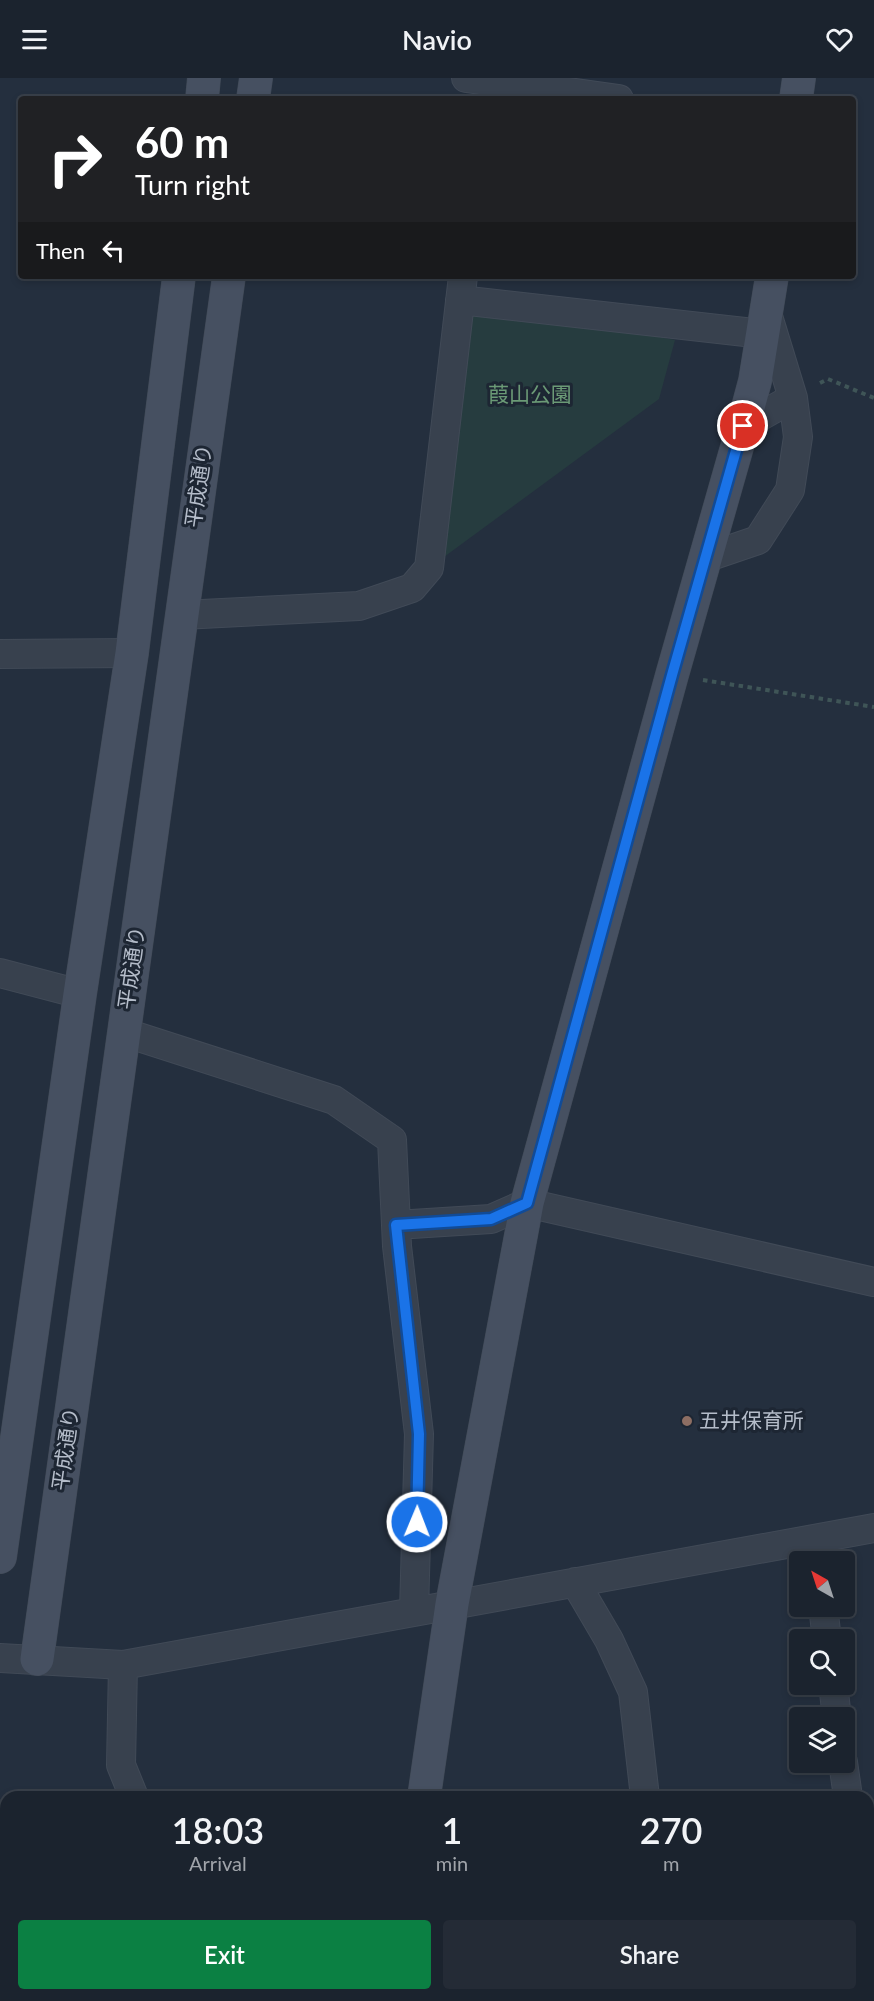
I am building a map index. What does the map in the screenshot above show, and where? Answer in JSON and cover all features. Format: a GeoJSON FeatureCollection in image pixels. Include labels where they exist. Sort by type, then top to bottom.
{"type":"FeatureCollection","features":[{"type":"Feature","properties":{"kind":"street"},"geometry":{"type":"LineString","coordinates":[[202,96],[204,78]]}},
{"type":"Feature","properties":{"kind":"street"},"geometry":{"type":"LineString","coordinates":[[253,96],[256,78]]}},
{"type":"Feature","properties":{"kind":"street"},"geometry":{"type":"LineString","coordinates":[[796,96],[799,78]]}},
{"type":"Feature","properties":{"kind":"street"},"geometry":{"type":"LineString","coordinates":[[478,86],[586,96]]}},
{"type":"Feature","properties":{"kind":"street"},"geometry":{"type":"LineString","coordinates":[[0,1557],[80,994],[132,653],[179,279]]}},
{"type":"Feature","properties":{"kind":"street","name":"平成通り"},"geometry":{"type":"LineString","coordinates":[[37,1659],[229,279]]}},
{"type":"Feature","properties":{"kind":"street"},"geometry":{"type":"LineString","coordinates":[[425,1791],[453,1604],[527,1203],[755,381],[772,279]]}},
{"type":"Feature","properties":{"kind":"street"},"geometry":{"type":"LineString","coordinates":[[182,615],[359,606],[412,588],[429,568],[461,288],[765,324]]}},
{"type":"Feature","properties":{"kind":"street"},"geometry":{"type":"LineString","coordinates":[[705,558],[758,540],[790,490],[798,437],[793,399],[765,324]]}},
{"type":"Feature","properties":{"kind":"street"},"geometry":{"type":"LineString","coordinates":[[743,426],[793,399]]}},
{"type":"Feature","properties":{"kind":"street"},"geometry":{"type":"LineString","coordinates":[[743,426],[798,437]]}},
{"type":"Feature","properties":{"kind":"street"},"geometry":{"type":"LineString","coordinates":[[0,654],[132,653]]}},
{"type":"Feature","properties":{"kind":"street"},"geometry":{"type":"LineString","coordinates":[[0,974],[80,994]]}},
{"type":"Feature","properties":{"kind":"street"},"geometry":{"type":"LineString","coordinates":[[123,1032],[334,1100],[392,1140],[396,1225],[419,1434],[414,1611]]}},
{"type":"Feature","properties":{"kind":"street"},"geometry":{"type":"LineString","coordinates":[[396,1225],[491,1219],[527,1203],[874,1282]]}},
{"type":"Feature","properties":{"kind":"street"},"geometry":{"type":"LineString","coordinates":[[816,1551],[874,1528]]}},
{"type":"Feature","properties":{"kind":"street"},"geometry":{"type":"LineString","coordinates":[[0,1658],[123,1665],[575,1582],[789,1554]]}},
{"type":"Feature","properties":{"kind":"street"},"geometry":{"type":"LineString","coordinates":[[575,1582],[609,1640],[633,1692],[644,1791]]}},
{"type":"Feature","properties":{"kind":"street"},"geometry":{"type":"LineString","coordinates":[[123,1665],[121,1765],[132,1791]]}},
{"type":"Feature","properties":{"kind":"street"},"geometry":{"type":"LineString","coordinates":[[845,1773],[847,1791]]}},
{"type":"Feature","properties":{"kind":"path"},"geometry":{"type":"LineString","coordinates":[[855,391],[874,398]]}},
{"type":"Feature","properties":{"kind":"path"},"geometry":{"type":"LineString","coordinates":[[672,675],[874,707]]}},
{"type":"Feature","properties":{"kind":"green space","name":"葭山公園"},"geometry":{"type":"Polygon","coordinates":[[[460,300],[675,340],[659,399],[429,568],[460,300]]]}},
{"type":"Feature","properties":{"kind":"place","name":"五井保育所"},"geometry":{"type":"Point","coordinates":[687,1421]}},
{"type":"Feature","properties":{"kind":"route"},"geometry":{"type":"LineString","coordinates":[[417,1522],[419,1434],[396,1225],[491,1219],[527,1203],[743,426]]}}]}
